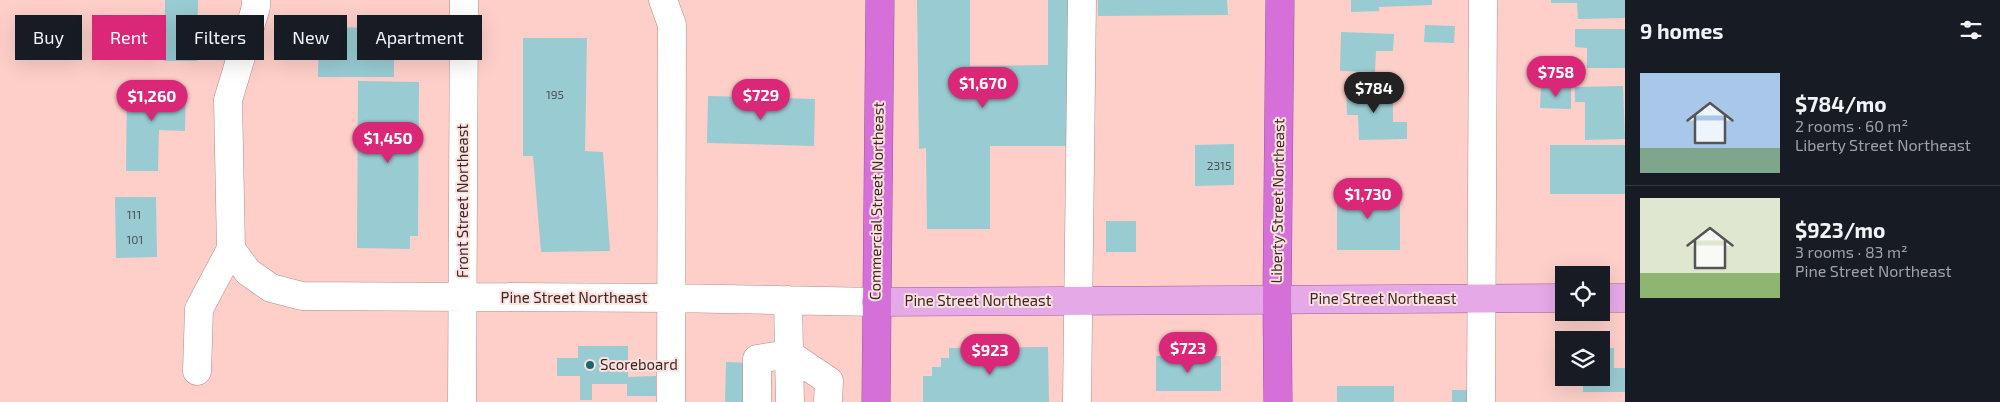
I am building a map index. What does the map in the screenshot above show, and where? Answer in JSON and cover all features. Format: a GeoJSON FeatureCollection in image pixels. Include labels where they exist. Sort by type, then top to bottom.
{"type":"FeatureCollection","features":[{"type":"Feature","properties":{"kind":"highway","name":"Commercial Street Northeast"},"geometry":{"type":"LineString","coordinates":[[876,402],[880,0]]}},
{"type":"Feature","properties":{"kind":"highway","name":"Liberty Street Northeast"},"geometry":{"type":"LineString","coordinates":[[1278,402],[1277,300],[1280,0]]}},
{"type":"Feature","properties":{"kind":"main road","name":"Pine Street Northeast"},"geometry":{"type":"LineString","coordinates":[[876,302],[1555,298]]}},
{"type":"Feature","properties":{"kind":"main road"},"geometry":{"type":"LineString","coordinates":[[1610,298],[1625,298]]}},
{"type":"Feature","properties":{"kind":"street"},"geometry":{"type":"LineString","coordinates":[[197,371],[199,309],[231,249],[228,100],[256,7],[256,0]]}},
{"type":"Feature","properties":{"kind":"street","name":"Front Street Northeast"},"geometry":{"type":"LineString","coordinates":[[462,402],[464,0]]}},
{"type":"Feature","properties":{"kind":"street"},"geometry":{"type":"LineString","coordinates":[[663,0],[672,25],[671,402]]}},
{"type":"Feature","properties":{"kind":"street"},"geometry":{"type":"LineString","coordinates":[[1077,402],[1082,0]]}},
{"type":"Feature","properties":{"kind":"street"},"geometry":{"type":"LineString","coordinates":[[1481,402],[1483,0]]}},
{"type":"Feature","properties":{"kind":"street","name":"Pine Street Northeast"},"geometry":{"type":"LineString","coordinates":[[231,249],[248,272],[271,288],[302,296],[670,298],[876,302]]}},
{"type":"Feature","properties":{"kind":"street"},"geometry":{"type":"LineString","coordinates":[[788,300],[790,402]]}},
{"type":"Feature","properties":{"kind":"street"},"geometry":{"type":"LineString","coordinates":[[757,402],[757,358],[789,354],[828,381],[828,402]]}},
{"type":"Feature","properties":{"kind":"building"},"geometry":{"type":"Polygon","coordinates":[[[165,0],[198,0],[198,15],[176,15],[176,60],[197,61],[164,61],[166,60],[165,0]]]}},
{"type":"Feature","properties":{"kind":"building"},"geometry":{"type":"Polygon","coordinates":[[[917,0],[970,0],[970,66],[1048,65],[1048,0],[1071,0],[1072,146],[990,146],[990,229],[927,229],[926,148],[919,149],[917,0]]]}},
{"type":"Feature","properties":{"kind":"building"},"geometry":{"type":"Polygon","coordinates":[[[1098,0],[1227,0],[1228,15],[1098,16],[1098,0]]]}},
{"type":"Feature","properties":{"kind":"building"},"geometry":{"type":"Polygon","coordinates":[[[1351,0],[1432,0],[1432,5],[1379,7],[1379,11],[1351,12],[1351,0]]]}},
{"type":"Feature","properties":{"kind":"building"},"geometry":{"type":"Polygon","coordinates":[[[1551,0],[1625,0],[1625,18],[1578,19],[1577,3],[1551,3],[1551,0]]]}},
{"type":"Feature","properties":{"kind":"building"},"geometry":{"type":"Polygon","coordinates":[[[1425,25],[1455,26],[1454,43],[1424,42],[1425,25]]]}},
{"type":"Feature","properties":{"kind":"building"},"geometry":{"type":"Polygon","coordinates":[[[347,27],[357,28],[357,60],[394,60],[394,77],[318,77],[318,60],[347,60],[347,27]]]}},
{"type":"Feature","properties":{"kind":"building"},"geometry":{"type":"Polygon","coordinates":[[[1575,29],[1625,29],[1625,68],[1587,68],[1587,48],[1575,47],[1575,29]]]}},
{"type":"Feature","properties":{"kind":"building"},"geometry":{"type":"Polygon","coordinates":[[[1341,32],[1394,34],[1393,51],[1376,51],[1375,72],[1340,71],[1341,32]]]}},
{"type":"Feature","properties":{"kind":"building"},"geometry":{"type":"Polygon","coordinates":[[[523,38],[587,38],[585,151],[603,152],[610,251],[541,252],[533,156],[523,156],[523,38]]]}},
{"type":"Feature","properties":{"kind":"building"},"geometry":{"type":"Polygon","coordinates":[[[358,81],[419,82],[418,236],[410,236],[410,249],[357,248],[358,81]]]}},
{"type":"Feature","properties":{"kind":"building"},"geometry":{"type":"Polygon","coordinates":[[[127,85],[186,86],[185,131],[159,130],[158,171],[126,171],[127,85]]]}},
{"type":"Feature","properties":{"kind":"building"},"geometry":{"type":"Polygon","coordinates":[[[1623,86],[1625,139],[1585,140],[1585,102],[1575,102],[1575,87],[1623,86]]]}},
{"type":"Feature","properties":{"kind":"building"},"geometry":{"type":"Polygon","coordinates":[[[1346,87],[1379,87],[1379,93],[1393,93],[1393,122],[1407,122],[1407,139],[1359,140],[1358,115],[1347,115],[1346,87]]]}},
{"type":"Feature","properties":{"kind":"building"},"geometry":{"type":"Polygon","coordinates":[[[1541,87],[1571,88],[1571,109],[1540,108],[1541,87]]]}},
{"type":"Feature","properties":{"kind":"building"},"geometry":{"type":"Polygon","coordinates":[[[708,96],[815,99],[814,146],[707,143],[708,96]]]}},
{"type":"Feature","properties":{"kind":"building"},"geometry":{"type":"Polygon","coordinates":[[[1234,144],[1234,185],[1195,186],[1195,145],[1234,144]]]}},
{"type":"Feature","properties":{"kind":"building"},"geometry":{"type":"Polygon","coordinates":[[[1550,145],[1625,145],[1625,194],[1550,194],[1550,145]]]}},
{"type":"Feature","properties":{"kind":"building"},"geometry":{"type":"Polygon","coordinates":[[[1337,189],[1400,189],[1400,250],[1337,250],[1337,189]]]}},
{"type":"Feature","properties":{"kind":"building"},"geometry":{"type":"Polygon","coordinates":[[[115,197],[156,197],[157,257],[116,258],[115,197]]]}},
{"type":"Feature","properties":{"kind":"building"},"geometry":{"type":"Polygon","coordinates":[[[1106,221],[1136,221],[1136,252],[1106,252],[1106,221]]]}},
{"type":"Feature","properties":{"kind":"building"},"geometry":{"type":"Polygon","coordinates":[[[578,346],[628,346],[628,377],[656,376],[656,396],[627,396],[627,384],[592,384],[592,400],[580,400],[580,376],[557,376],[557,358],[578,358],[578,346]]]}},
{"type":"Feature","properties":{"kind":"building"},"geometry":{"type":"Polygon","coordinates":[[[1048,347],[1049,402],[923,402],[923,376],[932,376],[932,367],[941,367],[941,358],[949,358],[949,348],[1048,347]]]}},
{"type":"Feature","properties":{"kind":"building"},"geometry":{"type":"Polygon","coordinates":[[[1610,348],[1614,348],[1614,368],[1625,368],[1625,392],[1583,392],[1583,386],[1610,386],[1610,348]]]}},
{"type":"Feature","properties":{"kind":"building"},"geometry":{"type":"Polygon","coordinates":[[[1156,356],[1221,356],[1221,391],[1156,391],[1156,356]]]}},
{"type":"Feature","properties":{"kind":"building"},"geometry":{"type":"Polygon","coordinates":[[[726,362],[752,363],[750,402],[725,402],[726,362]]]}},
{"type":"Feature","properties":{"kind":"building"},"geometry":{"type":"Polygon","coordinates":[[[1337,386],[1394,386],[1394,402],[1337,402],[1337,386]]]}},
{"type":"Feature","properties":{"kind":"building"},"geometry":{"type":"Polygon","coordinates":[[[1452,390],[1473,390],[1472,402],[1452,402],[1452,390]]]}},
{"type":"Feature","properties":{"kind":"place","name":"Scoreboard"},"geometry":{"type":"Point","coordinates":[590,365]}}]}
